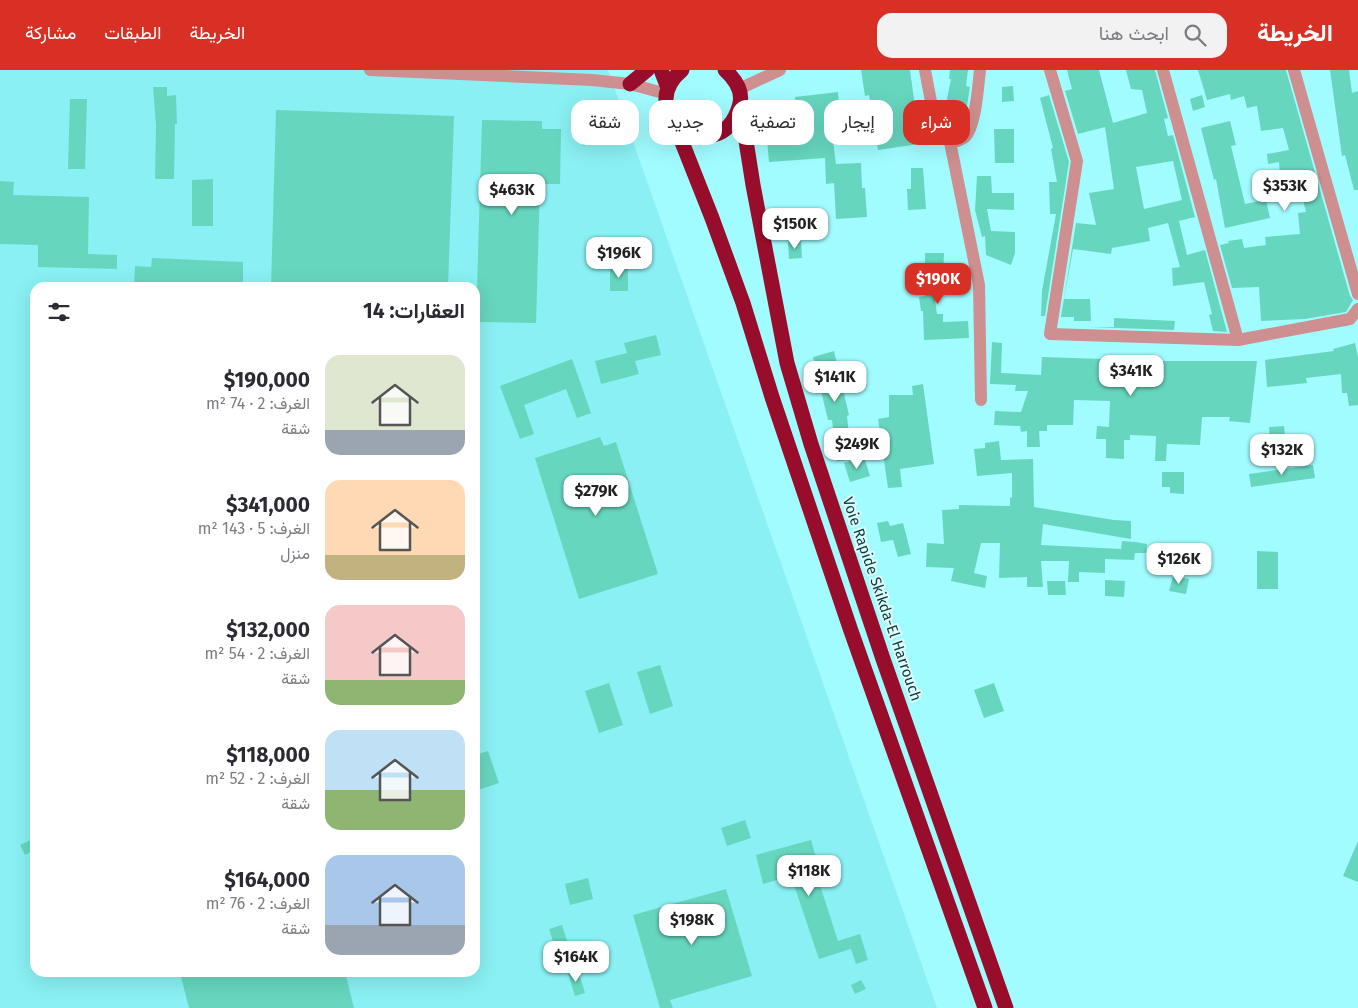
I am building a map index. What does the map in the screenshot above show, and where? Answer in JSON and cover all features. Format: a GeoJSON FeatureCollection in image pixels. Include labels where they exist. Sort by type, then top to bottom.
{"type":"FeatureCollection","features":[{"type":"Feature","properties":{"kind":"highway"},"geometry":{"type":"LineString","coordinates":[[630,84],[647,70]]}},
{"type":"Feature","properties":{"kind":"highway"},"geometry":{"type":"LineString","coordinates":[[661,70],[667,91],[666,100]]}},
{"type":"Feature","properties":{"kind":"highway"},"geometry":{"type":"LineString","coordinates":[[667,91],[675,76],[682,70]]}},
{"type":"Feature","properties":{"kind":"highway","name":"Voie Rapide Skikda-El Harrouch"},"geometry":{"type":"LineString","coordinates":[[725,70],[733,77],[740,96],[755,195],[790,372],[811,444],[883,659],[1006,1008]]}},
{"type":"Feature","properties":{"kind":"highway"},"geometry":{"type":"LineString","coordinates":[[722,131],[727,129],[736,118],[740,96]]}},
{"type":"Feature","properties":{"kind":"highway"},"geometry":{"type":"LineString","coordinates":[[683,145],[743,303],[772,397],[848,622],[985,1008]]}},
{"type":"Feature","properties":{"kind":"street"},"geometry":{"type":"LineString","coordinates":[[370,70],[592,80],[630,84],[667,91]]}},
{"type":"Feature","properties":{"kind":"street"},"geometry":{"type":"LineString","coordinates":[[740,96],[780,70]]}},
{"type":"Feature","properties":{"kind":"street"},"geometry":{"type":"LineString","coordinates":[[925,70],[931,100]]}},
{"type":"Feature","properties":{"kind":"street"},"geometry":{"type":"LineString","coordinates":[[970,130],[980,70]]}},
{"type":"Feature","properties":{"kind":"street"},"geometry":{"type":"LineString","coordinates":[[1050,70],[1077,161],[1050,334],[1238,340],[1350,319],[1358,309]]}},
{"type":"Feature","properties":{"kind":"street"},"geometry":{"type":"LineString","coordinates":[[1164,70],[1238,340]]}},
{"type":"Feature","properties":{"kind":"street"},"geometry":{"type":"LineString","coordinates":[[1294,70],[1358,294]]}},
{"type":"Feature","properties":{"kind":"street"},"geometry":{"type":"LineString","coordinates":[[951,145],[979,285],[981,400]]}},
{"type":"Feature","properties":{"kind":"shaded area"},"geometry":{"type":"Polygon","coordinates":[[[0,70],[608,70],[619,100],[571,100],[571,145],[634,145],[937,1008],[0,1008],[0,70]]]}},
{"type":"Feature","properties":{"kind":"building"},"geometry":{"type":"Polygon","coordinates":[[[861,70],[910,70],[914,100],[903,100],[903,145],[912,145],[878,150],[877,145],[893,145],[893,100],[870,100],[869,95],[865,96],[861,70]]]}},
{"type":"Feature","properties":{"kind":"building"},"geometry":{"type":"Polygon","coordinates":[[[950,70],[968,70],[966,86],[970,87],[968,100],[947,100],[951,79],[949,79],[950,70]]]}},
{"type":"Feature","properties":{"kind":"building"},"geometry":{"type":"Polygon","coordinates":[[[1067,70],[1099,70],[1113,123],[1147,113],[1142,90],[1131,89],[1126,70],[1155,70],[1168,118],[1164,119],[1168,136],[1173,135],[1195,217],[1179,221],[1187,255],[1205,250],[1227,332],[1213,331],[1209,315],[1212,314],[1204,282],[1173,286],[1172,268],[1180,267],[1168,223],[1148,228],[1150,241],[1112,248],[1111,254],[1073,249],[1064,299],[1090,299],[1091,321],[1074,321],[1074,317],[1061,317],[1076,223],[1096,225],[1089,193],[1114,189],[1105,127],[1078,134],[1065,91],[1072,89],[1067,70]],[[1173,161],[1136,167],[1144,209],[1182,200],[1173,161]]]}},
{"type":"Feature","properties":{"kind":"building"},"geometry":{"type":"Polygon","coordinates":[[[1198,70],[1286,70],[1350,296],[1353,300],[1346,312],[1305,319],[1261,321],[1259,287],[1232,288],[1220,245],[1229,243],[1228,241],[1242,239],[1244,248],[1266,245],[1265,237],[1300,234],[1298,213],[1306,212],[1297,175],[1280,176],[1279,162],[1268,164],[1267,154],[1289,150],[1283,128],[1261,131],[1257,106],[1247,108],[1244,96],[1231,100],[1230,94],[1207,100],[1198,70]]]}},
{"type":"Feature","properties":{"kind":"building"},"geometry":{"type":"Polygon","coordinates":[[[1330,70],[1349,70],[1352,93],[1358,91],[1358,190],[1354,190],[1345,155],[1342,156],[1330,70]]]}},
{"type":"Feature","properties":{"kind":"building"},"geometry":{"type":"Polygon","coordinates":[[[1013,86],[1014,101],[1002,102],[1002,87],[1013,86]]]}},
{"type":"Feature","properties":{"kind":"building"},"geometry":{"type":"Polygon","coordinates":[[[153,87],[167,87],[167,96],[176,95],[177,124],[175,124],[174,179],[155,179],[156,125],[153,87]]]}},
{"type":"Feature","properties":{"kind":"building"},"geometry":{"type":"Polygon","coordinates":[[[838,92],[839,100],[824,100],[824,145],[834,145],[836,164],[861,163],[862,188],[865,188],[867,217],[836,219],[834,183],[826,184],[825,158],[769,162],[768,145],[814,145],[814,100],[795,100],[795,97],[838,92]]]}},
{"type":"Feature","properties":{"kind":"building"},"geometry":{"type":"Polygon","coordinates":[[[1049,95],[1069,162],[1045,316],[1041,316],[1042,291],[1056,214],[1050,214],[1049,182],[1057,182],[1051,149],[1053,148],[1040,98],[1049,95]]]}},
{"type":"Feature","properties":{"kind":"building"},"geometry":{"type":"Polygon","coordinates":[[[1202,95],[1205,107],[1193,111],[1190,99],[1202,95]]]}},
{"type":"Feature","properties":{"kind":"building"},"geometry":{"type":"Polygon","coordinates":[[[70,99],[87,99],[85,169],[68,169],[70,99]]]}},
{"type":"Feature","properties":{"kind":"building"},"geometry":{"type":"Polygon","coordinates":[[[276,110],[454,116],[448,282],[271,282],[276,110]]]}},
{"type":"Feature","properties":{"kind":"building"},"geometry":{"type":"Polygon","coordinates":[[[482,120],[542,121],[542,129],[561,129],[560,184],[540,184],[536,323],[480,322],[480,282],[477,282],[482,120]]]}},
{"type":"Feature","properties":{"kind":"building"},"geometry":{"type":"Polygon","coordinates":[[[1230,121],[1236,145],[1231,146],[1245,204],[1266,200],[1270,218],[1225,228],[1216,179],[1214,180],[1201,128],[1230,121]]]}},
{"type":"Feature","properties":{"kind":"building"},"geometry":{"type":"Polygon","coordinates":[[[994,129],[1014,129],[1014,163],[995,163],[994,129]]]}},
{"type":"Feature","properties":{"kind":"building"},"geometry":{"type":"Polygon","coordinates":[[[911,168],[923,168],[926,209],[908,210],[907,189],[911,189],[911,168]]]}},
{"type":"Feature","properties":{"kind":"building"},"geometry":{"type":"Polygon","coordinates":[[[977,176],[991,176],[992,193],[1014,193],[1014,210],[987,209],[991,231],[1015,232],[1015,253],[1011,265],[986,255],[985,236],[982,237],[975,210],[977,176]]]}},
{"type":"Feature","properties":{"kind":"building"},"geometry":{"type":"Polygon","coordinates":[[[213,179],[213,226],[192,226],[192,180],[213,179]]]}},
{"type":"Feature","properties":{"kind":"building"},"geometry":{"type":"Polygon","coordinates":[[[0,181],[14,182],[13,195],[89,197],[88,254],[117,255],[117,269],[38,267],[38,245],[0,244],[0,181]]]}},
{"type":"Feature","properties":{"kind":"building"},"geometry":{"type":"Polygon","coordinates":[[[801,241],[802,258],[789,259],[788,242],[801,241]]]}},
{"type":"Feature","properties":{"kind":"building"},"geometry":{"type":"Polygon","coordinates":[[[925,253],[944,253],[943,279],[932,279],[937,314],[943,314],[943,322],[968,321],[969,338],[924,340],[923,311],[921,311],[919,297],[925,296],[925,253]]]}},
{"type":"Feature","properties":{"kind":"building"},"geometry":{"type":"Polygon","coordinates":[[[152,258],[243,262],[243,282],[134,282],[135,266],[151,267],[152,258]]]}},
{"type":"Feature","properties":{"kind":"building"},"geometry":{"type":"Polygon","coordinates":[[[610,266],[628,267],[628,291],[610,291],[610,266]]]}},
{"type":"Feature","properties":{"kind":"building"},"geometry":{"type":"Polygon","coordinates":[[[1114,318],[1175,321],[1174,330],[1090,327],[1114,327],[1114,318]]]}},
{"type":"Feature","properties":{"kind":"building"},"geometry":{"type":"Polygon","coordinates":[[[656,335],[661,355],[635,361],[639,374],[601,384],[595,361],[627,353],[624,343],[656,335]]]}},
{"type":"Feature","properties":{"kind":"building"},"geometry":{"type":"Polygon","coordinates":[[[992,342],[1002,343],[1001,373],[1041,375],[1042,357],[1163,361],[1257,361],[1250,423],[1229,421],[1230,417],[1202,417],[1200,445],[1167,444],[1166,461],[1155,461],[1156,436],[1130,435],[1130,440],[1124,440],[1124,459],[1106,458],[1106,439],[1096,439],[1097,426],[1109,427],[1110,401],[1074,400],[1073,425],[1047,425],[1047,431],[1039,431],[1040,447],[1027,447],[1027,431],[1021,432],[1020,426],[994,425],[995,411],[1021,412],[1028,391],[1015,391],[1016,385],[990,384],[992,342]]]}},
{"type":"Feature","properties":{"kind":"building"},"geometry":{"type":"Polygon","coordinates":[[[1355,343],[1358,357],[1358,405],[1349,406],[1347,393],[1342,393],[1341,374],[1306,378],[1307,383],[1267,387],[1265,360],[1334,351],[1333,349],[1355,343]]]}},
{"type":"Feature","properties":{"kind":"building"},"geometry":{"type":"Polygon","coordinates":[[[834,351],[849,415],[847,416],[852,460],[837,461],[832,420],[828,420],[813,357],[834,351]]]}},
{"type":"Feature","properties":{"kind":"building"},"geometry":{"type":"Polygon","coordinates":[[[572,359],[591,413],[577,418],[566,389],[524,405],[534,434],[520,439],[500,386],[572,359]]]}},
{"type":"Feature","properties":{"kind":"building"},"geometry":{"type":"Polygon","coordinates":[[[923,384],[934,464],[900,469],[902,487],[888,488],[878,419],[889,417],[889,395],[913,395],[912,386],[923,384]]]}},
{"type":"Feature","properties":{"kind":"building"},"geometry":{"type":"Polygon","coordinates":[[[1284,426],[1286,445],[1270,446],[1269,427],[1284,426]]]}},
{"type":"Feature","properties":{"kind":"building"},"geometry":{"type":"Polygon","coordinates":[[[600,437],[604,446],[616,442],[658,574],[579,599],[535,458],[600,437]]]}},
{"type":"Feature","properties":{"kind":"building"},"geometry":{"type":"Polygon","coordinates":[[[999,441],[1001,460],[1033,459],[1034,507],[1131,521],[1131,539],[1043,524],[1041,545],[1121,549],[1122,541],[1147,544],[1146,553],[1135,553],[1134,560],[1105,559],[1105,573],[1079,572],[1079,582],[1068,582],[1069,561],[1041,561],[1043,587],[1027,587],[1027,577],[999,578],[1000,543],[981,543],[974,573],[987,576],[985,588],[951,581],[954,568],[926,567],[927,543],[944,544],[942,510],[959,509],[959,505],[1010,506],[1012,473],[977,476],[974,449],[985,448],[985,443],[999,441]]]}},
{"type":"Feature","properties":{"kind":"building"},"geometry":{"type":"Polygon","coordinates":[[[864,457],[870,476],[850,482],[844,463],[864,457]]]}},
{"type":"Feature","properties":{"kind":"building"},"geometry":{"type":"Polygon","coordinates":[[[1313,465],[1315,478],[1251,487],[1249,474],[1313,465]]]}},
{"type":"Feature","properties":{"kind":"building"},"geometry":{"type":"Polygon","coordinates":[[[1162,472],[1184,472],[1184,494],[1170,493],[1170,487],[1162,487],[1162,472]]]}},
{"type":"Feature","properties":{"kind":"building"},"geometry":{"type":"Polygon","coordinates":[[[888,521],[890,526],[903,523],[911,554],[898,557],[893,540],[881,542],[877,523],[888,521]]]}},
{"type":"Feature","properties":{"kind":"building"},"geometry":{"type":"Polygon","coordinates":[[[1257,551],[1278,552],[1278,589],[1257,589],[1257,551]]]}},
{"type":"Feature","properties":{"kind":"building"},"geometry":{"type":"Polygon","coordinates":[[[1173,576],[1189,579],[1186,594],[1169,591],[1173,576]]]}},
{"type":"Feature","properties":{"kind":"building"},"geometry":{"type":"Polygon","coordinates":[[[1105,580],[1125,581],[1124,597],[1105,596],[1105,580]]]}},
{"type":"Feature","properties":{"kind":"building"},"geometry":{"type":"Polygon","coordinates":[[[1047,581],[1065,581],[1066,595],[1048,595],[1047,581]]]}},
{"type":"Feature","properties":{"kind":"building"},"geometry":{"type":"Polygon","coordinates":[[[660,665],[673,706],[650,714],[637,672],[660,665]]]}},
{"type":"Feature","properties":{"kind":"building"},"geometry":{"type":"Polygon","coordinates":[[[609,683],[623,725],[599,733],[585,691],[609,683]]]}},
{"type":"Feature","properties":{"kind":"building"},"geometry":{"type":"Polygon","coordinates":[[[994,683],[1004,711],[984,718],[974,690],[994,683]]]}},
{"type":"Feature","properties":{"kind":"building"},"geometry":{"type":"Polygon","coordinates":[[[488,751],[499,783],[480,789],[480,753],[488,751]]]}},
{"type":"Feature","properties":{"kind":"building"},"geometry":{"type":"Polygon","coordinates":[[[745,820],[751,838],[727,846],[721,828],[745,820]]]}},
{"type":"Feature","properties":{"kind":"building"},"geometry":{"type":"Polygon","coordinates":[[[30,840],[30,852],[25,855],[20,845],[30,840]]]}},
{"type":"Feature","properties":{"kind":"building"},"geometry":{"type":"Polygon","coordinates":[[[811,840],[819,869],[815,870],[838,941],[860,934],[868,960],[856,964],[851,949],[819,959],[791,876],[763,884],[756,855],[811,840]]]}},
{"type":"Feature","properties":{"kind":"building"},"geometry":{"type":"Polygon","coordinates":[[[1358,841],[1358,882],[1343,876],[1358,841]]]}},
{"type":"Feature","properties":{"kind":"building"},"geometry":{"type":"Polygon","coordinates":[[[588,878],[593,899],[570,905],[565,884],[588,878]]]}},
{"type":"Feature","properties":{"kind":"building"},"geometry":{"type":"Polygon","coordinates":[[[726,889],[752,976],[670,1000],[673,1008],[660,1008],[633,915],[726,889]]]}},
{"type":"Feature","properties":{"kind":"building"},"geometry":{"type":"Polygon","coordinates":[[[562,925],[569,947],[556,951],[549,929],[562,925]]]}},
{"type":"Feature","properties":{"kind":"building"},"geometry":{"type":"Polygon","coordinates":[[[578,970],[585,993],[575,996],[568,973],[578,970]]]}},
{"type":"Feature","properties":{"kind":"building"},"geometry":{"type":"Polygon","coordinates":[[[181,977],[346,977],[354,1008],[189,1008],[181,977]]]}},
{"type":"Feature","properties":{"kind":"building"},"geometry":{"type":"Polygon","coordinates":[[[861,980],[866,989],[855,994],[851,985],[861,980]]]}}]}
